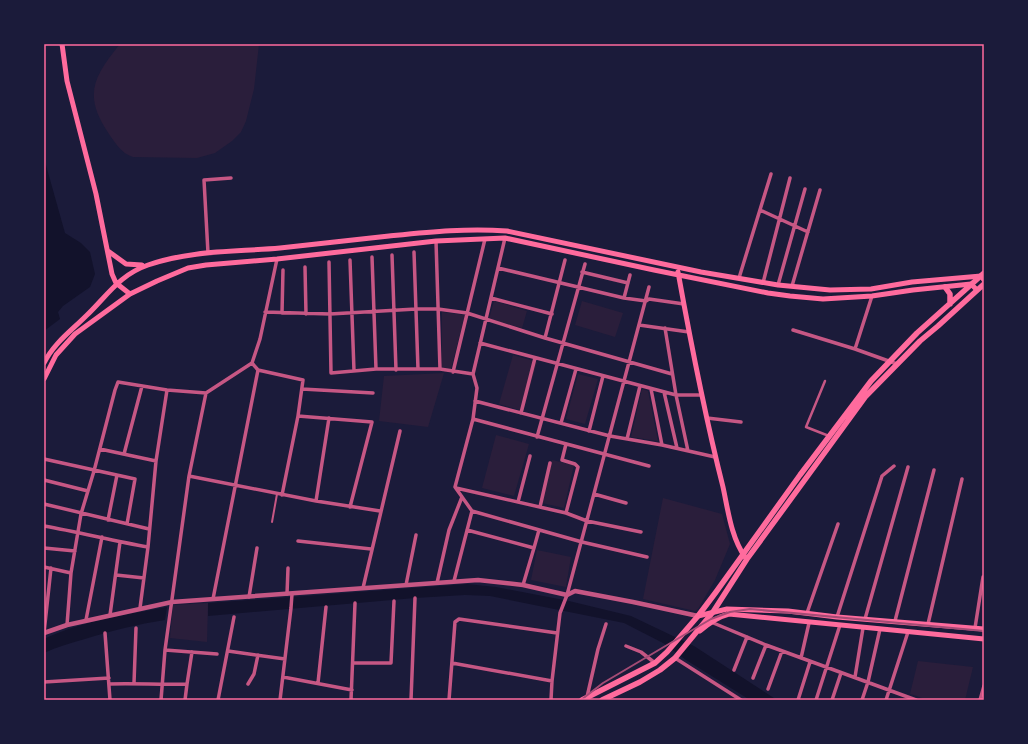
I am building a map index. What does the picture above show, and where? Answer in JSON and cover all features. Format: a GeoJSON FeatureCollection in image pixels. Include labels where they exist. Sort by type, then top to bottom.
{"type":"FeatureCollection","features":[{"type":"Feature","properties":{"kind":"main road"},"geometry":{"type":"LineString","coordinates":[[62,44],[68,80],[95,187],[112,274],[116,283],[130,294]]}},
{"type":"Feature","properties":{"kind":"main road"},"geometry":{"type":"LineString","coordinates":[[108,251],[126,264],[137,266],[148,265],[190,255],[208,253],[277,248],[443,230],[480,229],[506,231],[762,283],[830,290],[871,289],[912,282],[983,276]]}},
{"type":"Feature","properties":{"kind":"main road"},"geometry":{"type":"LineString","coordinates":[[44,379],[56,355],[75,334],[130,294],[188,268],[206,265],[277,260],[436,241],[505,238],[768,293],[823,299],[872,296],[971,284]]}},
{"type":"Feature","properties":{"kind":"main road"},"geometry":{"type":"LineString","coordinates":[[44,363],[53,348],[86,316],[116,283],[131,272],[148,265]]}},
{"type":"Feature","properties":{"kind":"main road"},"geometry":{"type":"LineString","coordinates":[[678,267],[701,395],[715,457],[736,539],[745,557]]}},
{"type":"Feature","properties":{"kind":"main road"},"geometry":{"type":"LineString","coordinates":[[584,699],[655,663],[667,652],[698,616],[811,473],[871,381],[917,333],[971,284],[983,276]]}},
{"type":"Feature","properties":{"kind":"main road"},"geometry":{"type":"LineString","coordinates":[[971,284],[977,290]]}},
{"type":"Feature","properties":{"kind":"main road"},"geometry":{"type":"LineString","coordinates":[[602,700],[643,680],[660,670],[676,657],[713,612],[745,557],[829,436],[857,403],[920,341],[984,284]]}},
{"type":"Feature","properties":{"kind":"main road"},"geometry":{"type":"LineString","coordinates":[[945,287],[950,294],[950,304]]}},
{"type":"Feature","properties":{"kind":"main road"},"geometry":{"type":"LineString","coordinates":[[698,616],[728,609],[807,613],[837,617],[984,629]]}},
{"type":"Feature","properties":{"kind":"main road"},"geometry":{"type":"LineString","coordinates":[[700,629],[710,622],[729,614],[984,639]]}},
{"type":"Feature","properties":{"kind":"street"},"geometry":{"type":"LineString","coordinates":[[739,278],[771,174]]}},
{"type":"Feature","properties":{"kind":"street"},"geometry":{"type":"LineString","coordinates":[[208,253],[204,180],[231,178]]}},
{"type":"Feature","properties":{"kind":"street"},"geometry":{"type":"LineString","coordinates":[[762,283],[790,178]]}},
{"type":"Feature","properties":{"kind":"street"},"geometry":{"type":"LineString","coordinates":[[778,285],[805,189]]}},
{"type":"Feature","properties":{"kind":"street"},"geometry":{"type":"LineString","coordinates":[[792,286],[820,190]]}},
{"type":"Feature","properties":{"kind":"street"},"geometry":{"type":"LineString","coordinates":[[760,210],[808,232]]}},
{"type":"Feature","properties":{"kind":"street"},"geometry":{"type":"LineString","coordinates":[[455,488],[473,419],[478,388],[474,374],[505,238]]}},
{"type":"Feature","properties":{"kind":"street"},"geometry":{"type":"LineString","coordinates":[[453,372],[485,239]]}},
{"type":"Feature","properties":{"kind":"street"},"geometry":{"type":"LineString","coordinates":[[436,241],[440,369]]}},
{"type":"Feature","properties":{"kind":"street"},"geometry":{"type":"LineString","coordinates":[[414,252],[418,369]]}},
{"type":"Feature","properties":{"kind":"street"},"geometry":{"type":"LineString","coordinates":[[392,255],[396,370]]}},
{"type":"Feature","properties":{"kind":"street"},"geometry":{"type":"LineString","coordinates":[[372,257],[376,369]]}},
{"type":"Feature","properties":{"kind":"street"},"geometry":{"type":"LineString","coordinates":[[67,625],[72,573],[81,514],[118,382],[167,390],[206,393],[252,363],[260,339],[277,260]]}},
{"type":"Feature","properties":{"kind":"street"},"geometry":{"type":"LineString","coordinates":[[350,260],[354,371]]}},
{"type":"Feature","properties":{"kind":"street"},"geometry":{"type":"LineString","coordinates":[[546,338],[565,260]]}},
{"type":"Feature","properties":{"kind":"street"},"geometry":{"type":"LineString","coordinates":[[329,262],[331,373],[376,369],[440,369],[474,374]]}},
{"type":"Feature","properties":{"kind":"street"},"geometry":{"type":"LineString","coordinates":[[537,437],[585,264]]}},
{"type":"Feature","properties":{"kind":"street"},"geometry":{"type":"LineString","coordinates":[[305,267],[306,314]]}},
{"type":"Feature","properties":{"kind":"street"},"geometry":{"type":"LineString","coordinates":[[498,268],[560,281],[624,298],[646,301],[650,299],[685,304]]}},
{"type":"Feature","properties":{"kind":"street"},"geometry":{"type":"LineString","coordinates":[[282,313],[283,270]]}},
{"type":"Feature","properties":{"kind":"street"},"geometry":{"type":"LineString","coordinates":[[582,272],[628,283]]}},
{"type":"Feature","properties":{"kind":"street"},"geometry":{"type":"LineString","coordinates":[[624,298],[630,275]]}},
{"type":"Feature","properties":{"kind":"street"},"geometry":{"type":"LineString","coordinates":[[551,700],[560,613],[567,597],[650,287]]}},
{"type":"Feature","properties":{"kind":"street"},"geometry":{"type":"LineString","coordinates":[[855,349],[872,296]]}},
{"type":"Feature","properties":{"kind":"street"},"geometry":{"type":"LineString","coordinates":[[491,298],[552,314]]}},
{"type":"Feature","properties":{"kind":"street"},"geometry":{"type":"LineString","coordinates":[[266,312],[330,314],[416,309],[467,313],[562,343],[672,374]]}},
{"type":"Feature","properties":{"kind":"street"},"geometry":{"type":"LineString","coordinates":[[639,326],[689,332]]}},
{"type":"Feature","properties":{"kind":"street"},"geometry":{"type":"LineString","coordinates":[[665,328],[672,374],[688,451]]}},
{"type":"Feature","properties":{"kind":"street"},"geometry":{"type":"LineString","coordinates":[[793,330],[855,349],[897,364]]}},
{"type":"Feature","properties":{"kind":"street"},"geometry":{"type":"LineString","coordinates":[[480,343],[676,395],[701,395]]}},
{"type":"Feature","properties":{"kind":"street"},"geometry":{"type":"LineString","coordinates":[[521,413],[535,358]]}},
{"type":"Feature","properties":{"kind":"street"},"geometry":{"type":"LineString","coordinates":[[252,363],[258,370],[303,380],[298,416],[282,494]]}},
{"type":"Feature","properties":{"kind":"street"},"geometry":{"type":"LineString","coordinates":[[561,423],[576,369]]}},
{"type":"Feature","properties":{"kind":"street"},"geometry":{"type":"LineString","coordinates":[[213,599],[234,484],[258,370]]}},
{"type":"Feature","properties":{"kind":"street"},"geometry":{"type":"LineString","coordinates":[[589,431],[603,376]]}},
{"type":"Feature","properties":{"kind":"street"},"geometry":{"type":"LineString","coordinates":[[824,381],[806,426],[829,436]]}},
{"type":"Feature","properties":{"kind":"street"},"geometry":{"type":"LineString","coordinates":[[124,454],[142,386]]}},
{"type":"Feature","properties":{"kind":"street"},"geometry":{"type":"LineString","coordinates":[[627,439],[640,386]]}},
{"type":"Feature","properties":{"kind":"street"},"geometry":{"type":"LineString","coordinates":[[302,389],[373,393]]}},
{"type":"Feature","properties":{"kind":"street"},"geometry":{"type":"LineString","coordinates":[[651,389],[662,445]]}},
{"type":"Feature","properties":{"kind":"street"},"geometry":{"type":"LineString","coordinates":[[140,608],[148,547],[156,461],[167,390]]}},
{"type":"Feature","properties":{"kind":"street"},"geometry":{"type":"LineString","coordinates":[[664,392],[677,448]]}},
{"type":"Feature","properties":{"kind":"street"},"geometry":{"type":"LineString","coordinates":[[161,700],[165,650],[189,476],[206,393]]}},
{"type":"Feature","properties":{"kind":"street"},"geometry":{"type":"LineString","coordinates":[[475,401],[610,436],[662,445],[715,457]]}},
{"type":"Feature","properties":{"kind":"street"},"geometry":{"type":"LineString","coordinates":[[298,416],[372,422],[350,507]]}},
{"type":"Feature","properties":{"kind":"street"},"geometry":{"type":"LineString","coordinates":[[316,501],[329,418]]}},
{"type":"Feature","properties":{"kind":"street"},"geometry":{"type":"LineString","coordinates":[[706,418],[741,422]]}},
{"type":"Feature","properties":{"kind":"street"},"geometry":{"type":"LineString","coordinates":[[473,419],[649,466]]}},
{"type":"Feature","properties":{"kind":"street"},"geometry":{"type":"LineString","coordinates":[[363,588],[400,431]]}},
{"type":"Feature","properties":{"kind":"street"},"geometry":{"type":"LineString","coordinates":[[566,444],[562,460],[578,467],[566,513]]}},
{"type":"Feature","properties":{"kind":"street"},"geometry":{"type":"LineString","coordinates":[[100,449],[156,461]]}},
{"type":"Feature","properties":{"kind":"street"},"geometry":{"type":"LineString","coordinates":[[518,502],[530,456]]}},
{"type":"Feature","properties":{"kind":"street"},"geometry":{"type":"LineString","coordinates":[[44,458],[135,480],[127,524]]}},
{"type":"Feature","properties":{"kind":"street"},"geometry":{"type":"LineString","coordinates":[[540,507],[550,463]]}},
{"type":"Feature","properties":{"kind":"street"},"geometry":{"type":"LineString","coordinates":[[837,617],[882,476],[894,466]]}},
{"type":"Feature","properties":{"kind":"street"},"geometry":{"type":"LineString","coordinates":[[865,619],[908,467]]}},
{"type":"Feature","properties":{"kind":"street"},"geometry":{"type":"LineString","coordinates":[[895,621],[934,470]]}},
{"type":"Feature","properties":{"kind":"street"},"geometry":{"type":"LineString","coordinates":[[108,520],[117,475]]}},
{"type":"Feature","properties":{"kind":"street"},"geometry":{"type":"LineString","coordinates":[[189,476],[316,501],[380,511]]}},
{"type":"Feature","properties":{"kind":"street"},"geometry":{"type":"LineString","coordinates":[[928,624],[962,479]]}},
{"type":"Feature","properties":{"kind":"street"},"geometry":{"type":"LineString","coordinates":[[44,480],[88,491]]}},
{"type":"Feature","properties":{"kind":"street"},"geometry":{"type":"LineString","coordinates":[[455,488],[472,511],[582,542],[647,557]]}},
{"type":"Feature","properties":{"kind":"street"},"geometry":{"type":"LineString","coordinates":[[455,488],[566,513],[587,521],[641,532]]}},
{"type":"Feature","properties":{"kind":"street"},"geometry":{"type":"LineString","coordinates":[[594,494],[626,503]]}},
{"type":"Feature","properties":{"kind":"street"},"geometry":{"type":"LineString","coordinates":[[437,583],[449,530],[462,497]]}},
{"type":"Feature","properties":{"kind":"street"},"geometry":{"type":"LineString","coordinates":[[44,504],[149,529]]}},
{"type":"Feature","properties":{"kind":"street"},"geometry":{"type":"LineString","coordinates":[[454,581],[472,511]]}},
{"type":"Feature","properties":{"kind":"street"},"geometry":{"type":"LineString","coordinates":[[807,613],[838,524]]}},
{"type":"Feature","properties":{"kind":"street"},"geometry":{"type":"LineString","coordinates":[[44,526],[148,547]]}},
{"type":"Feature","properties":{"kind":"street"},"geometry":{"type":"LineString","coordinates":[[467,530],[534,548]]}},
{"type":"Feature","properties":{"kind":"street"},"geometry":{"type":"LineString","coordinates":[[523,585],[540,530]]}},
{"type":"Feature","properties":{"kind":"street"},"geometry":{"type":"LineString","coordinates":[[406,585],[416,535]]}},
{"type":"Feature","properties":{"kind":"street"},"geometry":{"type":"LineString","coordinates":[[86,620],[102,537]]}},
{"type":"Feature","properties":{"kind":"street"},"geometry":{"type":"LineString","coordinates":[[298,541],[371,549]]}},
{"type":"Feature","properties":{"kind":"street"},"geometry":{"type":"LineString","coordinates":[[110,615],[120,542]]}},
{"type":"Feature","properties":{"kind":"street"},"geometry":{"type":"LineString","coordinates":[[44,548],[75,551]]}},
{"type":"Feature","properties":{"kind":"street"},"geometry":{"type":"LineString","coordinates":[[249,597],[257,548]]}},
{"type":"Feature","properties":{"kind":"street"},"geometry":{"type":"LineString","coordinates":[[44,567],[72,573]]}},
{"type":"Feature","properties":{"kind":"street"},"geometry":{"type":"LineString","coordinates":[[51,568],[44,633],[86,620],[140,608],[213,599],[290,595],[454,581],[478,580],[523,585],[567,597]]}},
{"type":"Feature","properties":{"kind":"street"},"geometry":{"type":"LineString","coordinates":[[280,700],[291,608],[288,568]]}},
{"type":"Feature","properties":{"kind":"street"},"geometry":{"type":"LineString","coordinates":[[116,575],[144,578]]}},
{"type":"Feature","properties":{"kind":"street"},"geometry":{"type":"LineString","coordinates":[[975,628],[983,577]]}},
{"type":"Feature","properties":{"kind":"street"},"geometry":{"type":"LineString","coordinates":[[44,586],[49,587]]}},
{"type":"Feature","properties":{"kind":"street"},"geometry":{"type":"LineString","coordinates":[[567,597],[575,591],[698,616]]}},
{"type":"Feature","properties":{"kind":"street"},"geometry":{"type":"LineString","coordinates":[[411,700],[415,598]]}},
{"type":"Feature","properties":{"kind":"street"},"geometry":{"type":"LineString","coordinates":[[353,663],[391,663],[394,601]]}},
{"type":"Feature","properties":{"kind":"street"},"geometry":{"type":"LineString","coordinates":[[351,700],[355,603]]}},
{"type":"Feature","properties":{"kind":"street"},"geometry":{"type":"LineString","coordinates":[[318,683],[326,607]]}},
{"type":"Feature","properties":{"kind":"street"},"geometry":{"type":"LineString","coordinates":[[218,700],[234,617]]}},
{"type":"Feature","properties":{"kind":"street"},"geometry":{"type":"LineString","coordinates":[[449,700],[455,622],[459,619],[557,633]]}},
{"type":"Feature","properties":{"kind":"street"},"geometry":{"type":"LineString","coordinates":[[710,622],[810,662],[916,700]]}},
{"type":"Feature","properties":{"kind":"street"},"geometry":{"type":"LineString","coordinates":[[801,658],[809,623]]}},
{"type":"Feature","properties":{"kind":"street"},"geometry":{"type":"LineString","coordinates":[[584,699],[606,624]]}},
{"type":"Feature","properties":{"kind":"street"},"geometry":{"type":"LineString","coordinates":[[816,700],[840,625]]}},
{"type":"Feature","properties":{"kind":"street"},"geometry":{"type":"LineString","coordinates":[[134,683],[136,628]]}},
{"type":"Feature","properties":{"kind":"street"},"geometry":{"type":"LineString","coordinates":[[855,677],[863,628]]}},
{"type":"Feature","properties":{"kind":"street"},"geometry":{"type":"LineString","coordinates":[[862,700],[868,682],[880,629]]}},
{"type":"Feature","properties":{"kind":"street"},"geometry":{"type":"LineString","coordinates":[[886,700],[908,632]]}},
{"type":"Feature","properties":{"kind":"street"},"geometry":{"type":"LineString","coordinates":[[104,633],[110,700]]}},
{"type":"Feature","properties":{"kind":"street"},"geometry":{"type":"LineString","coordinates":[[734,670],[747,637]]}},
{"type":"Feature","properties":{"kind":"street"},"geometry":{"type":"LineString","coordinates":[[753,678],[766,645]]}},
{"type":"Feature","properties":{"kind":"street"},"geometry":{"type":"LineString","coordinates":[[626,646],[641,652],[655,663]]}},
{"type":"Feature","properties":{"kind":"street"},"geometry":{"type":"LineString","coordinates":[[165,650],[217,654]]}},
{"type":"Feature","properties":{"kind":"street"},"geometry":{"type":"LineString","coordinates":[[228,651],[285,659]]}},
{"type":"Feature","properties":{"kind":"street"},"geometry":{"type":"LineString","coordinates":[[768,690],[782,651]]}},
{"type":"Feature","properties":{"kind":"street"},"geometry":{"type":"LineString","coordinates":[[185,700],[192,652]]}},
{"type":"Feature","properties":{"kind":"street"},"geometry":{"type":"LineString","coordinates":[[248,684],[254,674],[258,655]]}},
{"type":"Feature","properties":{"kind":"street"},"geometry":{"type":"LineString","coordinates":[[676,657],[742,700]]}},
{"type":"Feature","properties":{"kind":"street"},"geometry":{"type":"LineString","coordinates":[[798,700],[810,662]]}},
{"type":"Feature","properties":{"kind":"street"},"geometry":{"type":"LineString","coordinates":[[452,663],[552,681]]}},
{"type":"Feature","properties":{"kind":"street"},"geometry":{"type":"LineString","coordinates":[[832,700],[842,673]]}},
{"type":"Feature","properties":{"kind":"street"},"geometry":{"type":"LineString","coordinates":[[283,677],[352,690]]}},
{"type":"Feature","properties":{"kind":"street"},"geometry":{"type":"LineString","coordinates":[[44,682],[109,678]]}},
{"type":"Feature","properties":{"kind":"street"},"geometry":{"type":"LineString","coordinates":[[109,684],[188,684]]}},
{"type":"Feature","properties":{"kind":"street"},"geometry":{"type":"LineString","coordinates":[[980,700],[984,686]]}},
{"type":"Feature","properties":{"kind":"lane"},"geometry":{"type":"LineString","coordinates":[[272,522],[277,493]]}},
{"type":"Feature","properties":{"kind":"shaded area"},"geometry":{"type":"Polygon","coordinates":[[[120,44],[259,44],[254,89],[246,121],[241,132],[232,141],[215,153],[197,158],[133,157],[122,151],[101,121],[96,109],[94,98],[98,77],[103,67],[120,44]]]}},
{"type":"Feature","properties":{"kind":"shaded area"},"geometry":{"type":"Polygon","coordinates":[[[44,158],[65,233],[81,243],[90,252],[95,274],[90,287],[63,306],[58,312],[60,319],[44,331],[44,158]]]}},
{"type":"Feature","properties":{"kind":"shaded area"},"geometry":{"type":"Polygon","coordinates":[[[494,301],[527,311],[522,328],[489,319],[494,301]]]}},
{"type":"Feature","properties":{"kind":"shaded area"},"geometry":{"type":"Polygon","coordinates":[[[582,301],[623,313],[615,337],[575,325],[582,301]]]}},
{"type":"Feature","properties":{"kind":"shaded area"},"geometry":{"type":"Polygon","coordinates":[[[442,312],[465,315],[451,369],[442,367],[442,312]]]}},
{"type":"Feature","properties":{"kind":"shaded area"},"geometry":{"type":"Polygon","coordinates":[[[513,355],[537,362],[523,411],[499,404],[513,355]]]}},
{"type":"Feature","properties":{"kind":"shaded area"},"geometry":{"type":"Polygon","coordinates":[[[444,373],[428,427],[379,421],[384,376],[444,373]]]}},
{"type":"Feature","properties":{"kind":"shaded area"},"geometry":{"type":"Polygon","coordinates":[[[578,374],[598,379],[585,424],[566,419],[578,374]]]}},
{"type":"Feature","properties":{"kind":"shaded area"},"geometry":{"type":"Polygon","coordinates":[[[642,389],[648,391],[658,441],[631,437],[642,389]]]}},
{"type":"Feature","properties":{"kind":"shaded area"},"geometry":{"type":"Polygon","coordinates":[[[496,435],[529,444],[514,496],[482,488],[496,435]]]}},
{"type":"Feature","properties":{"kind":"shaded area"},"geometry":{"type":"Polygon","coordinates":[[[552,460],[574,465],[564,508],[542,503],[552,460]]]}},
{"type":"Feature","properties":{"kind":"shaded area"},"geometry":{"type":"Polygon","coordinates":[[[663,498],[722,514],[730,544],[715,580],[698,609],[695,611],[643,599],[663,498]]]}},
{"type":"Feature","properties":{"kind":"shaded area"},"geometry":{"type":"Polygon","coordinates":[[[537,550],[571,557],[566,587],[531,580],[537,550]]]}},
{"type":"Feature","properties":{"kind":"shaded area"},"geometry":{"type":"Polygon","coordinates":[[[467,584],[496,587],[569,601],[631,616],[694,646],[777,700],[750,700],[686,660],[663,643],[624,623],[490,596],[465,595],[415,598],[208,616],[208,603],[467,584]]]}},
{"type":"Feature","properties":{"kind":"shaded area"},"geometry":{"type":"Polygon","coordinates":[[[208,603],[207,642],[170,638],[173,605],[208,603]]]}},
{"type":"Feature","properties":{"kind":"shaded area"},"geometry":{"type":"Polygon","coordinates":[[[167,607],[165,620],[105,633],[64,645],[44,653],[44,639],[58,633],[104,619],[167,607]]]}},
{"type":"Feature","properties":{"kind":"shaded area"},"geometry":{"type":"Polygon","coordinates":[[[918,661],[973,667],[965,700],[926,700],[910,694],[918,661]]]}},
{"type":"Feature","properties":{"kind":"railway"},"geometry":{"type":"LineString","coordinates":[[581,700],[603,683],[711,619],[730,612],[750,609],[984,631]]}}]}
